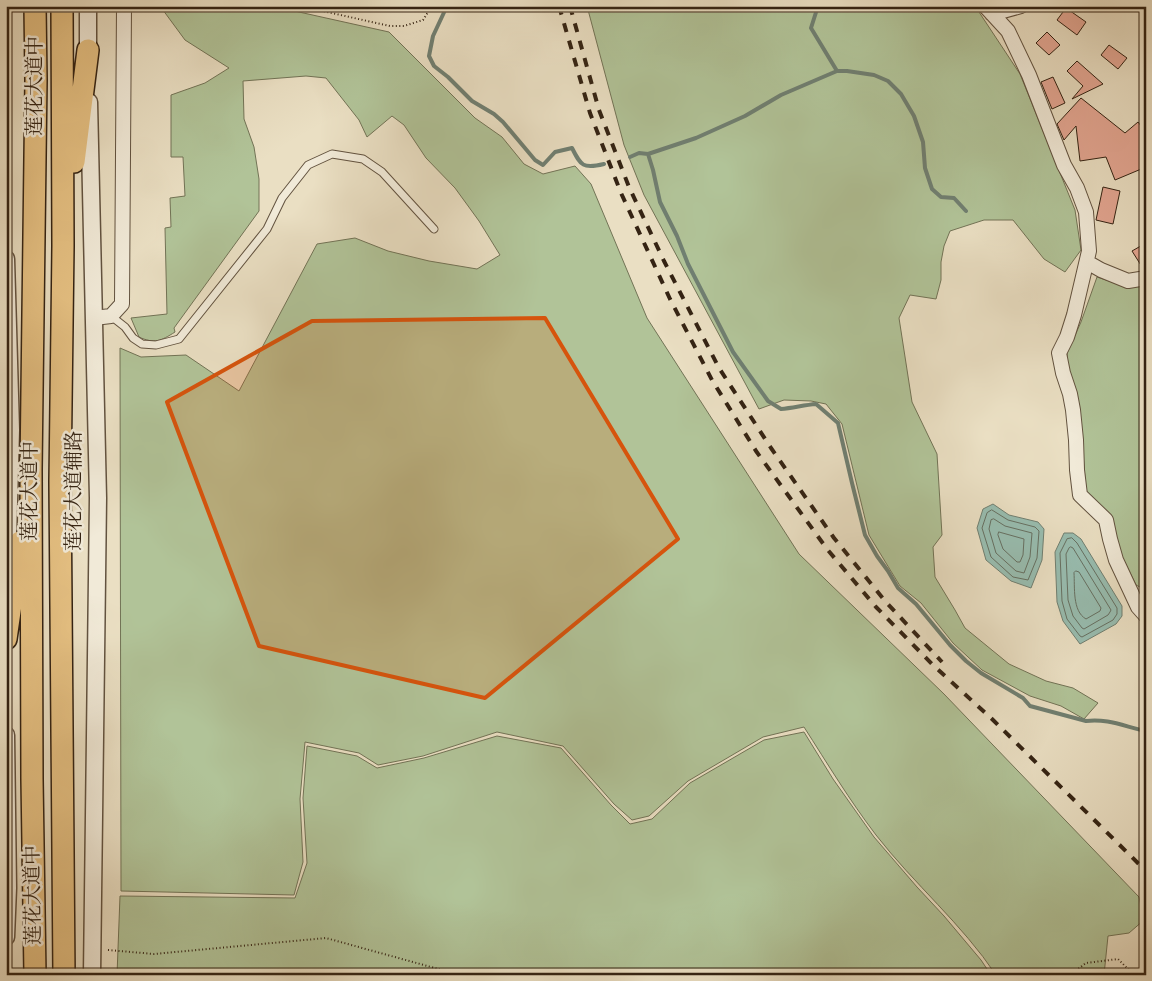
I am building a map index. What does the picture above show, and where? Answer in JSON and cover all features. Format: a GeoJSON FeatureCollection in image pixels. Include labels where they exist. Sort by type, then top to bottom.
{"type":"FeatureCollection","features":[{"type":"Feature","properties":{"kind":"main road","name":"莲花大道中"},"geometry":{"type":"LineString","coordinates":[[35,6],[36,80],[31,470],[35,975]]}},
{"type":"Feature","properties":{"kind":"main road","name":"莲花大道中"},"geometry":{"type":"LineString","coordinates":[[62,6],[64,246],[60,482],[64,975]]}},
{"type":"Feature","properties":{"kind":"main road"},"geometry":{"type":"LineString","coordinates":[[64,246],[88,50]]}},
{"type":"Feature","properties":{"kind":"main road"},"geometry":{"type":"LineString","coordinates":[[6,639],[31,470]]}},
{"type":"Feature","properties":{"kind":"main road"},"geometry":{"type":"LineString","coordinates":[[32,779],[49,826],[52,828],[58,827],[63,821]]}},
{"type":"Feature","properties":{"kind":"street","name":"莲花大道辅路"},"geometry":{"type":"LineString","coordinates":[[88,6],[98,498],[92,975]]}},
{"type":"Feature","properties":{"kind":"street"},"geometry":{"type":"LineString","coordinates":[[94,318],[111,316],[122,304],[124,6]]}},
{"type":"Feature","properties":{"kind":"street"},"geometry":{"type":"LineString","coordinates":[[988,10],[1021,6]]}},
{"type":"Feature","properties":{"kind":"street"},"geometry":{"type":"LineString","coordinates":[[988,10],[1008,31],[1029,75],[1064,164],[1077,188],[1086,212],[1089,251],[1087,262],[1067,337],[1059,353],[1073,410],[1076,470],[1080,496],[1106,520],[1116,560],[1138,607],[1146,616]]}},
{"type":"Feature","properties":{"kind":"street"},"geometry":{"type":"LineString","coordinates":[[6,259],[11,430],[6,609]]}},
{"type":"Feature","properties":{"kind":"street"},"geometry":{"type":"LineString","coordinates":[[1087,262],[1128,281],[1146,278]]}},
{"type":"Feature","properties":{"kind":"street"},"geometry":{"type":"LineString","coordinates":[[6,735],[8,888],[6,936]]}},
{"type":"Feature","properties":{"kind":"lane"},"geometry":{"type":"LineString","coordinates":[[111,316],[125,327],[133,338],[142,344],[156,345],[179,339],[267,229],[282,198],[308,165],[332,154],[363,159],[382,172],[434,229]]}},
{"type":"Feature","properties":{"kind":"path"},"geometry":{"type":"LineString","coordinates":[[300,6],[390,26],[404,26],[423,20],[432,6]]}},
{"type":"Feature","properties":{"kind":"path"},"geometry":{"type":"LineString","coordinates":[[93,949],[154,954],[326,938],[460,975]]}},
{"type":"Feature","properties":{"kind":"path"},"geometry":{"type":"LineString","coordinates":[[1070,975],[1086,963],[1118,959],[1134,975]]}},
{"type":"Feature","properties":{"kind":"highlighted area"},"geometry":{"type":"Polygon","coordinates":[[[545,318],[678,539],[485,698],[259,646],[167,402],[312,321],[545,318]]]}},
{"type":"Feature","properties":{"kind":"green space"},"geometry":{"type":"Polygon","coordinates":[[[160,6],[272,6],[389,32],[475,118],[502,137],[524,164],[543,174],[575,166],[591,184],[647,318],[799,554],[944,694],[1139,897],[1144,920],[1129,933],[1108,936],[1104,975],[996,975],[983,956],[953,921],[876,835],[804,727],[763,737],[688,781],[649,816],[632,820],[614,804],[563,746],[497,732],[423,756],[378,765],[359,753],[305,742],[300,799],[303,862],[294,895],[121,891],[120,348],[141,357],[186,355],[239,391],[317,244],[355,238],[388,251],[429,261],[477,269],[500,255],[479,221],[455,188],[426,158],[404,125],[392,116],[367,137],[359,120],[326,78],[306,76],[243,81],[244,119],[254,147],[259,179],[259,211],[174,328],[175,332],[166,338],[153,341],[139,337],[131,318],[167,314],[165,228],[171,227],[170,198],[185,196],[183,157],[171,157],[171,95],[205,83],[229,68],[185,40],[160,6]]]}},
{"type":"Feature","properties":{"kind":"green space"},"geometry":{"type":"Polygon","coordinates":[[[587,6],[976,6],[1020,74],[1075,210],[1081,250],[1065,272],[1044,259],[1013,220],[984,220],[950,231],[944,246],[941,262],[941,280],[936,299],[910,295],[899,318],[912,402],[937,454],[942,535],[933,547],[935,577],[965,628],[1009,664],[1046,681],[1073,688],[1098,703],[1084,719],[1061,706],[1030,696],[982,670],[953,643],[921,603],[900,586],[869,535],[842,424],[826,404],[811,401],[784,400],[759,409],[644,195],[624,145],[587,6]]]}},
{"type":"Feature","properties":{"kind":"green space"},"geometry":{"type":"Polygon","coordinates":[[[1097,277],[1127,287],[1146,282],[1146,590],[1136,585],[1086,491],[1082,442],[1068,371],[1067,353],[1081,322],[1097,277]]]}},
{"type":"Feature","properties":{"kind":"green space"},"geometry":{"type":"Polygon","coordinates":[[[804,732],[833,779],[874,837],[944,916],[981,960],[991,975],[117,975],[120,896],[295,898],[307,863],[303,798],[307,746],[357,756],[377,768],[424,758],[497,736],[561,748],[630,824],[652,819],[690,783],[764,740],[804,732]]]}},
{"type":"Feature","properties":{"kind":"water"},"geometry":{"type":"Polygon","coordinates":[[[993,504],[1009,515],[1038,522],[1044,529],[1042,560],[1031,588],[1011,581],[986,560],[977,528],[983,509],[993,504]]]}},
{"type":"Feature","properties":{"kind":"water"},"geometry":{"type":"Polygon","coordinates":[[[1064,533],[1073,533],[1081,539],[1122,606],[1122,616],[1116,624],[1080,644],[1063,621],[1057,602],[1055,552],[1064,533]]]}},
{"type":"Feature","properties":{"kind":"building"},"geometry":{"type":"Polygon","coordinates":[[[1066,8],[1086,22],[1077,35],[1057,20],[1066,8]]]}},
{"type":"Feature","properties":{"kind":"building"},"geometry":{"type":"Polygon","coordinates":[[[1047,32],[1060,45],[1049,55],[1036,43],[1047,32]]]}},
{"type":"Feature","properties":{"kind":"building"},"geometry":{"type":"Polygon","coordinates":[[[1109,45],[1127,58],[1118,69],[1101,55],[1109,45]]]}},
{"type":"Feature","properties":{"kind":"building"},"geometry":{"type":"Polygon","coordinates":[[[1077,61],[1103,84],[1072,99],[1083,86],[1067,71],[1077,61]]]}},
{"type":"Feature","properties":{"kind":"building"},"geometry":{"type":"Polygon","coordinates":[[[1053,77],[1065,103],[1052,109],[1041,82],[1053,77]]]}},
{"type":"Feature","properties":{"kind":"building"},"geometry":{"type":"Polygon","coordinates":[[[1081,98],[1125,133],[1138,122],[1146,132],[1146,140],[1140,144],[1146,149],[1146,167],[1115,180],[1106,157],[1080,161],[1076,126],[1064,140],[1057,124],[1081,98]]]}},
{"type":"Feature","properties":{"kind":"building"},"geometry":{"type":"Polygon","coordinates":[[[1103,187],[1120,191],[1113,224],[1096,220],[1103,187]]]}},
{"type":"Feature","properties":{"kind":"building"},"geometry":{"type":"Polygon","coordinates":[[[1146,243],[1146,269],[1144,270],[1132,251],[1146,243]]]}},
{"type":"Feature","properties":{"kind":"waterway"},"geometry":{"type":"LineString","coordinates":[[447,6],[433,36],[429,56],[434,66],[472,101],[494,114],[503,122],[535,160],[543,165],[555,152],[572,148],[584,165],[604,164]]}},
{"type":"Feature","properties":{"kind":"waterway"},"geometry":{"type":"LineString","coordinates":[[818,6],[811,28],[837,71],[874,75],[888,81],[901,94],[914,116],[923,142],[925,168],[932,189],[941,197],[954,198],[966,211]]}},
{"type":"Feature","properties":{"kind":"waterway"},"geometry":{"type":"LineString","coordinates":[[648,154],[696,138],[745,116],[781,95],[837,71]]}},
{"type":"Feature","properties":{"kind":"waterway"},"geometry":{"type":"LineString","coordinates":[[630,157],[639,153],[648,154],[660,202],[688,264],[733,352],[768,401],[781,409],[816,404],[838,423],[865,535],[898,588],[916,604],[966,661],[981,673],[1023,698],[1030,706],[1086,721],[1109,722],[1146,731]]}},
{"type":"Feature","properties":{"kind":"railway"},"geometry":{"type":"LineString","coordinates":[[559,6],[590,113],[621,193],[670,299],[712,380],[756,451],[827,549],[876,607],[933,665],[992,719],[1146,871]]}},
{"type":"Feature","properties":{"kind":"railway"},"geometry":{"type":"LineString","coordinates":[[570,6],[599,110],[629,187],[664,261],[719,368],[771,448],[834,538],[885,601],[942,662]]}}]}
